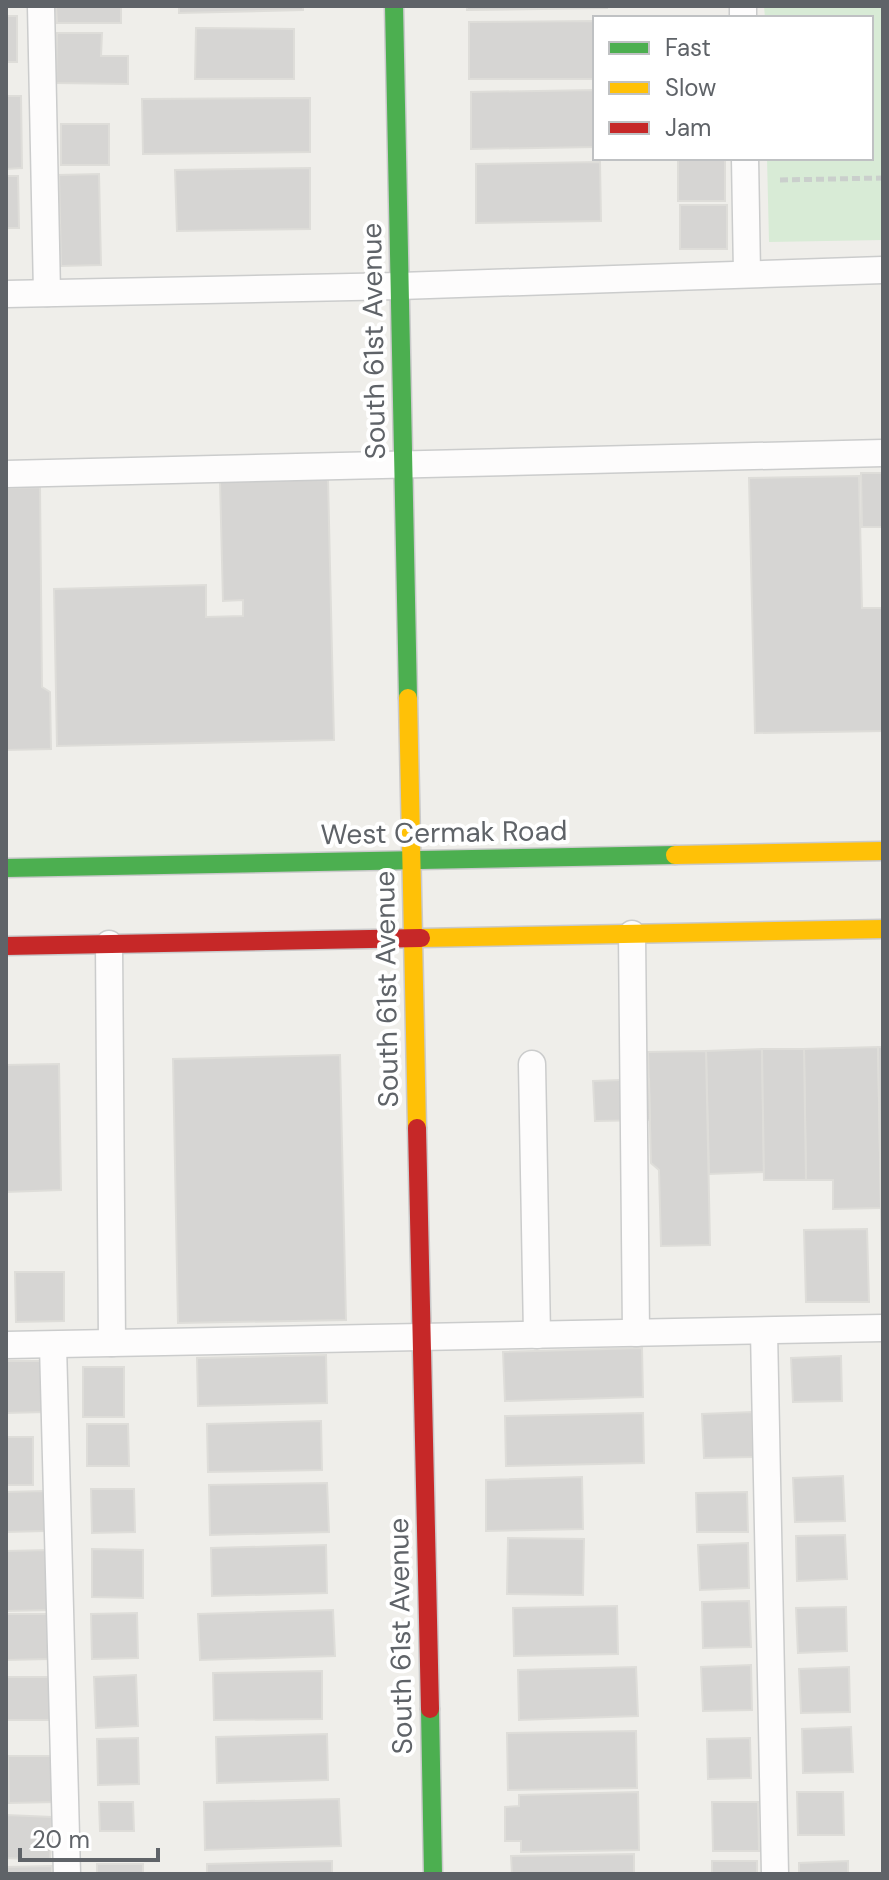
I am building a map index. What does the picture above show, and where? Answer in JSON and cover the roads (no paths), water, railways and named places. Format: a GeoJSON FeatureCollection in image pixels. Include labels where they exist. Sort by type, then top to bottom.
{"type":"FeatureCollection","features":[{"type":"Feature","properties":{"kind":"street","name":"South 61st Avenue"},"geometry":{"type":"LineString","coordinates":[[394,6],[433,1874]]}},
{"type":"Feature","properties":{"kind":"street","name":"West Cermak Road"},"geometry":{"type":"LineString","coordinates":[[6,868],[883,851]]}},
{"type":"Feature","properties":{"kind":"street"},"geometry":{"type":"LineString","coordinates":[[6,946],[883,929]]}},
{"type":"Feature","properties":{"kind":"lane"},"geometry":{"type":"LineString","coordinates":[[41,6],[47,293]]}},
{"type":"Feature","properties":{"kind":"lane"},"geometry":{"type":"LineString","coordinates":[[745,160],[747,273]]}},
{"type":"Feature","properties":{"kind":"lane"},"geometry":{"type":"LineString","coordinates":[[6,294],[400,286],[883,270]]}},
{"type":"Feature","properties":{"kind":"lane"},"geometry":{"type":"LineString","coordinates":[[6,474],[883,453]]}},
{"type":"Feature","properties":{"kind":"lane"},"geometry":{"type":"LineString","coordinates":[[632,934],[636,1333]]}},
{"type":"Feature","properties":{"kind":"lane"},"geometry":{"type":"LineString","coordinates":[[109,944],[112,1343]]}},
{"type":"Feature","properties":{"kind":"lane"},"geometry":{"type":"LineString","coordinates":[[532,1064],[537,1335]]}},
{"type":"Feature","properties":{"kind":"lane"},"geometry":{"type":"LineString","coordinates":[[6,1345],[883,1328]]}},
{"type":"Feature","properties":{"kind":"lane"},"geometry":{"type":"LineString","coordinates":[[764,1331],[775,1874]]}},
{"type":"Feature","properties":{"kind":"lane"},"geometry":{"type":"LineString","coordinates":[[53,1345],[67,1874]]}}]}
